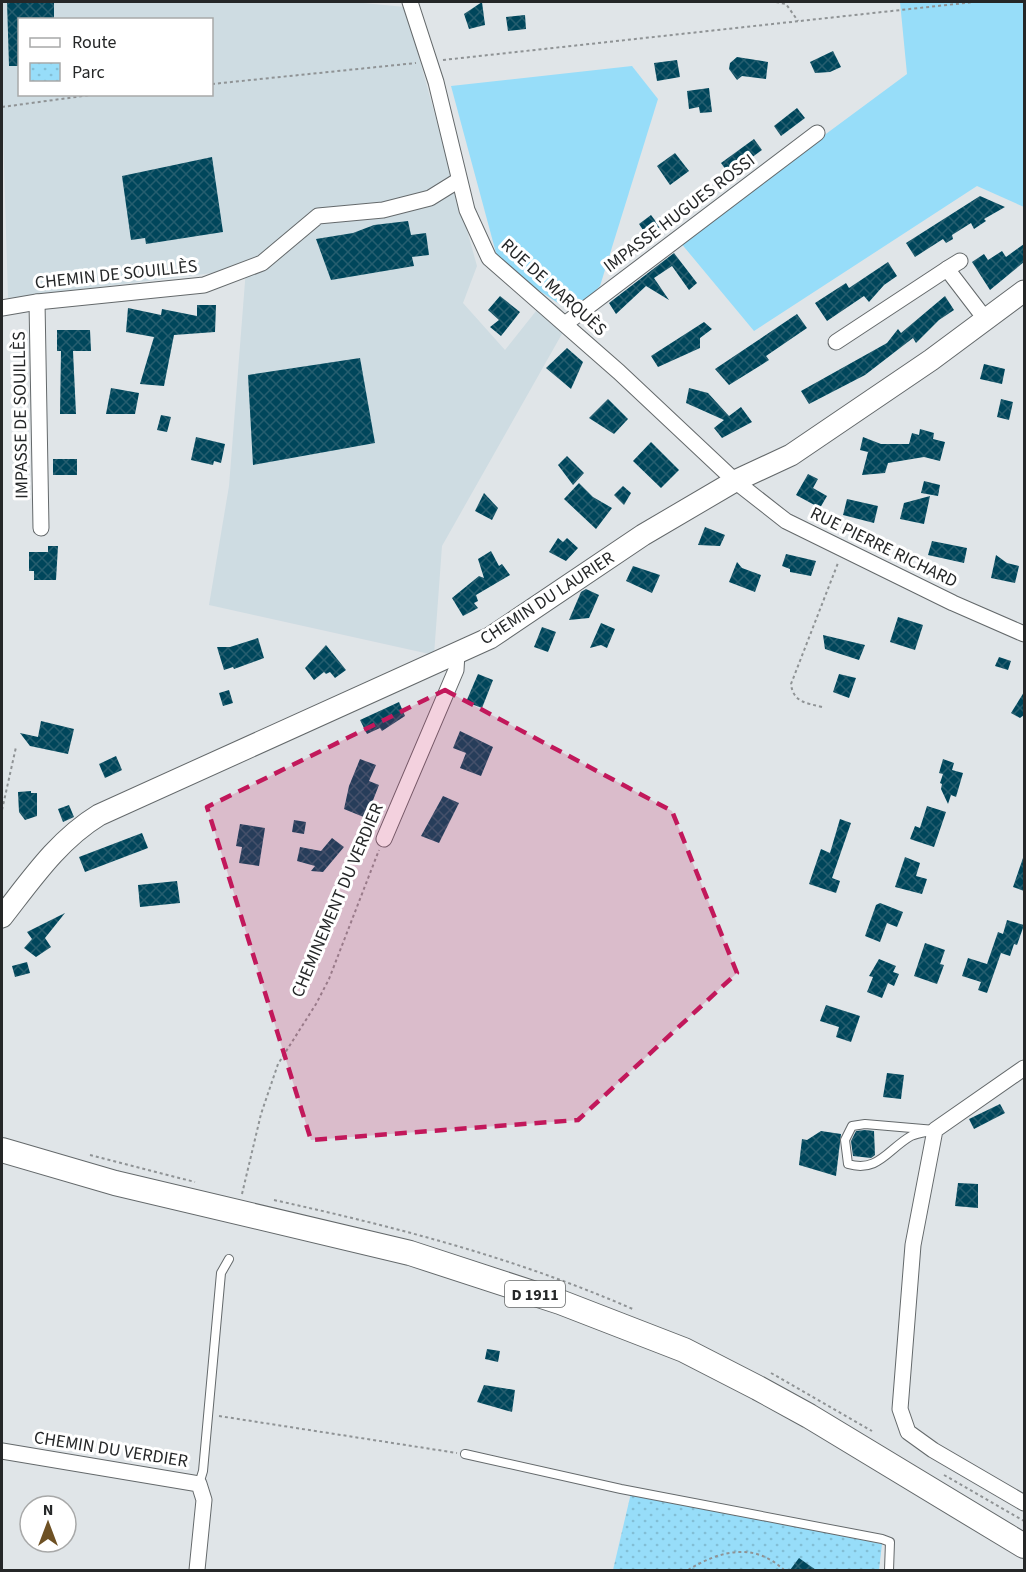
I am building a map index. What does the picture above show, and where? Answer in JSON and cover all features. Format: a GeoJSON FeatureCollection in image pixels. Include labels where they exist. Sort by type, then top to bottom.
{"type":"FeatureCollection","features":[{"type":"Feature","properties":{"kind":"main road","name":"D 1911"},"geometry":{"type":"LineString","coordinates":[[2,1150],[115,1182],[410,1253],[560,1302],[684,1350],[809,1416],[1024,1546]]}},
{"type":"Feature","properties":{"kind":"street","name":"RUE DE MARQUÈS"},"geometry":{"type":"LineString","coordinates":[[410,2],[430,62],[467,210],[489,258],[565,324],[735,481]]}},
{"type":"Feature","properties":{"kind":"street","name":"IMPASSE HUGUES ROSSI"},"geometry":{"type":"LineString","coordinates":[[565,324],[817,133]]}},
{"type":"Feature","properties":{"kind":"street","name":"CHEMIN DE SOUILLÈS"},"geometry":{"type":"LineString","coordinates":[[2,308],[37,302],[204,285],[262,263],[318,216],[392,208],[430,198],[459,180]]}},
{"type":"Feature","properties":{"kind":"street"},"geometry":{"type":"LineString","coordinates":[[836,342],[954,265],[986,320]]}},
{"type":"Feature","properties":{"kind":"street","name":"CHEMIN DU LAURIER"},"geometry":{"type":"LineString","coordinates":[[2,917],[58,846],[80,826],[99,815],[490,638],[643,535],[735,481],[791,455],[986,320],[1024,291]]}},
{"type":"Feature","properties":{"kind":"street","name":"IMPASSE DE SOUILLÈS"},"geometry":{"type":"LineString","coordinates":[[37,302],[41,528]]}},
{"type":"Feature","properties":{"kind":"street","name":"RUE PIERRE RICHARD"},"geometry":{"type":"LineString","coordinates":[[735,481],[786,520],[953,603],[1024,634]]}},
{"type":"Feature","properties":{"kind":"street","name":"CHEMINEMENT DU VERDIER"},"geometry":{"type":"LineString","coordinates":[[384,839],[456,670],[457,653]]}},
{"type":"Feature","properties":{"kind":"street"},"geometry":{"type":"LineString","coordinates":[[1024,1068],[935,1130],[913,1245],[900,1409],[908,1432],[933,1450],[1024,1503]]}},
{"type":"Feature","properties":{"kind":"street","name":"CHEMIN DU VERDIER"},"geometry":{"type":"LineString","coordinates":[[2,1451],[199,1484],[204,1500],[197,1570]]}},
{"type":"Feature","properties":{"kind":"lane"},"geometry":{"type":"LineString","coordinates":[[865,1124],[935,1130],[912,1136],[874,1165],[857,1167],[848,1164],[845,1140],[852,1126],[865,1124]]}},
{"type":"Feature","properties":{"kind":"lane"},"geometry":{"type":"LineString","coordinates":[[199,1484],[203,1471],[221,1273],[229,1259]]}},
{"type":"Feature","properties":{"kind":"lane"},"geometry":{"type":"LineString","coordinates":[[465,1454],[632,1491],[882,1539],[890,1542],[889,1570]]}},
{"type":"Feature","properties":{"kind":"path"},"geometry":{"type":"LineString","coordinates":[[776,2],[786,4],[798,21]]}},
{"type":"Feature","properties":{"kind":"path"},"geometry":{"type":"LineString","coordinates":[[213,84],[974,2]]}},
{"type":"Feature","properties":{"kind":"path"},"geometry":{"type":"LineString","coordinates":[[2,107],[83,96]]}},
{"type":"Feature","properties":{"kind":"path"},"geometry":{"type":"LineString","coordinates":[[822,707],[799,701],[792,694],[791,684],[844,549]]}},
{"type":"Feature","properties":{"kind":"path"},"geometry":{"type":"LineString","coordinates":[[2,810],[16,747]]}},
{"type":"Feature","properties":{"kind":"path","name":"CHEMINEMENT DU VERDIER"},"geometry":{"type":"LineString","coordinates":[[242,1194],[261,1114],[278,1064],[329,979],[384,839]]}},
{"type":"Feature","properties":{"kind":"path"},"geometry":{"type":"LineString","coordinates":[[207,1414],[465,1454]]}},
{"type":"Feature","properties":{"kind":"path"},"geometry":{"type":"LineString","coordinates":[[688,1570],[709,1560],[742,1551],[769,1558],[784,1570]]}},
{"type":"Feature","properties":{"kind":"highlighted area"},"geometry":{"type":"Polygon","coordinates":[[[445,690],[672,811],[737,973],[578,1120],[311,1140],[207,807],[445,690]]]}},
{"type":"Feature","properties":{"kind":"shaded area"},"geometry":{"type":"Polygon","coordinates":[[[2,2],[353,2],[405,7],[477,266],[463,303],[505,350],[536,311],[563,332],[442,546],[434,655],[209,605],[229,486],[246,269],[8,298],[2,99],[2,2]]]}},
{"type":"Feature","properties":{"kind":"green space"},"geometry":{"type":"Polygon","coordinates":[[[900,2],[1024,2],[1024,207],[977,186],[754,331],[680,242],[907,74],[900,2]]]}},
{"type":"Feature","properties":{"kind":"green space"},"geometry":{"type":"Polygon","coordinates":[[[632,66],[658,99],[600,286],[573,313],[499,264],[451,86],[632,66]]]}},
{"type":"Feature","properties":{"kind":"green space"},"geometry":{"type":"Polygon","coordinates":[[[631,1493],[882,1544],[879,1570],[613,1570],[631,1493]]]}},
{"type":"Feature","properties":{"kind":"building"},"geometry":{"type":"Polygon","coordinates":[[[7,2],[54,2],[54,18],[18,18],[18,66],[9,66],[7,2]]]}},
{"type":"Feature","properties":{"kind":"building"},"geometry":{"type":"Polygon","coordinates":[[[482,2],[485,25],[469,29],[464,14],[482,2]]]}},
{"type":"Feature","properties":{"kind":"building"},"geometry":{"type":"Polygon","coordinates":[[[525,15],[526,29],[508,31],[506,17],[525,15]]]}},
{"type":"Feature","properties":{"kind":"building"},"geometry":{"type":"Polygon","coordinates":[[[833,51],[841,67],[830,72],[815,73],[810,62],[833,51]]]}},
{"type":"Feature","properties":{"kind":"building"},"geometry":{"type":"Polygon","coordinates":[[[737,57],[768,62],[766,79],[742,76],[737,80],[729,69],[730,63],[737,57]]]}},
{"type":"Feature","properties":{"kind":"building"},"geometry":{"type":"Polygon","coordinates":[[[677,60],[680,77],[657,81],[654,63],[677,60]]]}},
{"type":"Feature","properties":{"kind":"building"},"geometry":{"type":"Polygon","coordinates":[[[709,88],[712,112],[700,113],[699,107],[689,109],[687,91],[709,88]]]}},
{"type":"Feature","properties":{"kind":"building"},"geometry":{"type":"Polygon","coordinates":[[[797,108],[805,118],[781,136],[774,126],[797,108]]]}},
{"type":"Feature","properties":{"kind":"building"},"geometry":{"type":"Polygon","coordinates":[[[754,139],[762,150],[729,174],[721,163],[754,139]]]}},
{"type":"Feature","properties":{"kind":"building"},"geometry":{"type":"Polygon","coordinates":[[[675,153],[689,171],[670,185],[657,166],[675,153]]]}},
{"type":"Feature","properties":{"kind":"building"},"geometry":{"type":"Polygon","coordinates":[[[212,157],[223,232],[146,244],[145,238],[131,240],[122,176],[212,157]]]}},
{"type":"Feature","properties":{"kind":"building"},"geometry":{"type":"Polygon","coordinates":[[[980,196],[1005,207],[984,219],[986,221],[974,229],[971,223],[952,235],[953,239],[946,243],[943,239],[915,257],[906,243],[980,196]]]}},
{"type":"Feature","properties":{"kind":"building"},"geometry":{"type":"Polygon","coordinates":[[[651,215],[660,227],[647,236],[639,224],[651,215]]]}},
{"type":"Feature","properties":{"kind":"building"},"geometry":{"type":"Polygon","coordinates":[[[408,221],[411,235],[426,233],[429,255],[412,257],[414,266],[331,280],[316,239],[353,233],[374,225],[408,221]]]}},
{"type":"Feature","properties":{"kind":"building"},"geometry":{"type":"Polygon","coordinates":[[[1024,244],[1024,262],[990,290],[972,262],[984,254],[988,260],[1002,251],[1006,257],[1024,244]]]}},
{"type":"Feature","properties":{"kind":"building"},"geometry":{"type":"Polygon","coordinates":[[[674,253],[697,283],[689,290],[672,266],[654,278],[669,300],[646,286],[616,314],[609,303],[674,253]]]}},
{"type":"Feature","properties":{"kind":"building"},"geometry":{"type":"Polygon","coordinates":[[[888,262],[897,276],[884,285],[869,302],[864,296],[827,321],[815,303],[846,283],[849,288],[888,262]]]}},
{"type":"Feature","properties":{"kind":"building"},"geometry":{"type":"Polygon","coordinates":[[[500,296],[520,312],[501,336],[490,327],[499,320],[488,310],[500,296]]]}},
{"type":"Feature","properties":{"kind":"building"},"geometry":{"type":"Polygon","coordinates":[[[945,296],[954,310],[939,320],[916,343],[913,338],[865,375],[809,404],[801,391],[887,343],[898,329],[901,333],[945,296]]]}},
{"type":"Feature","properties":{"kind":"building"},"geometry":{"type":"Polygon","coordinates":[[[197,305],[216,305],[215,332],[174,335],[164,386],[140,384],[154,337],[126,332],[128,308],[161,315],[162,309],[197,316],[197,305]]]}},
{"type":"Feature","properties":{"kind":"building"},"geometry":{"type":"Polygon","coordinates":[[[797,314],[807,328],[766,356],[769,360],[729,385],[715,369],[797,314]]]}},
{"type":"Feature","properties":{"kind":"building"},"geometry":{"type":"Polygon","coordinates":[[[704,322],[712,329],[700,338],[700,348],[658,367],[651,356],[704,322]]]}},
{"type":"Feature","properties":{"kind":"building"},"geometry":{"type":"Polygon","coordinates":[[[57,330],[90,330],[91,351],[73,351],[76,414],[60,414],[61,351],[57,351],[57,330]]]}},
{"type":"Feature","properties":{"kind":"building"},"geometry":{"type":"Polygon","coordinates":[[[567,348],[583,362],[571,389],[546,368],[567,348]]]}},
{"type":"Feature","properties":{"kind":"building"},"geometry":{"type":"Polygon","coordinates":[[[360,358],[375,443],[253,465],[248,375],[360,358]]]}},
{"type":"Feature","properties":{"kind":"building"},"geometry":{"type":"Polygon","coordinates":[[[984,364],[1005,369],[1002,384],[980,379],[984,364]]]}},
{"type":"Feature","properties":{"kind":"building"},"geometry":{"type":"Polygon","coordinates":[[[111,388],[139,393],[135,414],[106,414],[111,388]]]}},
{"type":"Feature","properties":{"kind":"building"},"geometry":{"type":"Polygon","coordinates":[[[689,388],[708,393],[729,416],[741,407],[752,422],[722,438],[714,428],[724,420],[686,403],[689,388]]]}},
{"type":"Feature","properties":{"kind":"building"},"geometry":{"type":"Polygon","coordinates":[[[608,399],[628,419],[614,434],[589,418],[608,399]]]}},
{"type":"Feature","properties":{"kind":"building"},"geometry":{"type":"Polygon","coordinates":[[[1001,399],[1013,402],[1009,420],[997,417],[1001,399]]]}},
{"type":"Feature","properties":{"kind":"building"},"geometry":{"type":"Polygon","coordinates":[[[161,415],[171,417],[167,432],[157,430],[161,415]]]}},
{"type":"Feature","properties":{"kind":"building"},"geometry":{"type":"Polygon","coordinates":[[[920,429],[934,433],[933,439],[945,442],[940,461],[924,457],[888,463],[885,473],[862,475],[868,452],[860,450],[863,437],[881,444],[909,444],[912,433],[919,435],[920,429]]]}},
{"type":"Feature","properties":{"kind":"building"},"geometry":{"type":"Polygon","coordinates":[[[196,437],[225,444],[221,463],[214,461],[213,465],[191,460],[196,437]]]}},
{"type":"Feature","properties":{"kind":"building"},"geometry":{"type":"Polygon","coordinates":[[[651,442],[679,470],[661,488],[633,461],[651,442]]]}},
{"type":"Feature","properties":{"kind":"building"},"geometry":{"type":"Polygon","coordinates":[[[567,456],[584,473],[573,485],[558,465],[567,456]]]}},
{"type":"Feature","properties":{"kind":"building"},"geometry":{"type":"Polygon","coordinates":[[[53,459],[77,459],[77,475],[53,475],[53,459]]]}},
{"type":"Feature","properties":{"kind":"building"},"geometry":{"type":"Polygon","coordinates":[[[808,474],[818,479],[813,488],[827,496],[820,508],[796,495],[808,474]]]}},
{"type":"Feature","properties":{"kind":"building"},"geometry":{"type":"Polygon","coordinates":[[[924,481],[940,485],[938,496],[921,493],[924,481]]]}},
{"type":"Feature","properties":{"kind":"building"},"geometry":{"type":"Polygon","coordinates":[[[579,483],[593,497],[612,508],[596,529],[564,499],[579,483]]]}},
{"type":"Feature","properties":{"kind":"building"},"geometry":{"type":"Polygon","coordinates":[[[623,486],[631,493],[624,505],[614,495],[623,486]]]}},
{"type":"Feature","properties":{"kind":"building"},"geometry":{"type":"Polygon","coordinates":[[[484,493],[498,508],[492,520],[475,511],[484,493]]]}},
{"type":"Feature","properties":{"kind":"building"},"geometry":{"type":"Polygon","coordinates":[[[930,496],[924,524],[900,519],[904,503],[930,496]]]}},
{"type":"Feature","properties":{"kind":"building"},"geometry":{"type":"Polygon","coordinates":[[[847,499],[878,506],[874,523],[843,515],[847,499]]]}},
{"type":"Feature","properties":{"kind":"building"},"geometry":{"type":"Polygon","coordinates":[[[705,527],[725,535],[720,546],[698,545],[705,527]]]}},
{"type":"Feature","properties":{"kind":"building"},"geometry":{"type":"Polygon","coordinates":[[[558,538],[563,542],[567,538],[578,548],[566,561],[549,552],[558,538]]]}},
{"type":"Feature","properties":{"kind":"building"},"geometry":{"type":"Polygon","coordinates":[[[932,541],[967,548],[964,563],[928,555],[932,541]]]}},
{"type":"Feature","properties":{"kind":"building"},"geometry":{"type":"Polygon","coordinates":[[[48,546],[58,546],[56,580],[34,580],[34,571],[29,571],[29,552],[48,552],[48,546]]]}},
{"type":"Feature","properties":{"kind":"building"},"geometry":{"type":"Polygon","coordinates":[[[491,551],[499,566],[502,564],[510,575],[476,595],[478,601],[474,603],[478,608],[463,616],[452,598],[479,576],[484,578],[478,559],[491,551]]]}},
{"type":"Feature","properties":{"kind":"building"},"geometry":{"type":"Polygon","coordinates":[[[786,554],[816,561],[811,576],[790,572],[790,569],[782,566],[786,554]]]}},
{"type":"Feature","properties":{"kind":"building"},"geometry":{"type":"Polygon","coordinates":[[[996,555],[1007,563],[1019,566],[1015,583],[991,578],[996,555]]]}},
{"type":"Feature","properties":{"kind":"building"},"geometry":{"type":"Polygon","coordinates":[[[737,562],[742,568],[761,575],[755,592],[729,582],[737,562]]]}},
{"type":"Feature","properties":{"kind":"building"},"geometry":{"type":"Polygon","coordinates":[[[633,566],[660,575],[652,593],[626,581],[633,566]]]}},
{"type":"Feature","properties":{"kind":"building"},"geometry":{"type":"Polygon","coordinates":[[[586,589],[599,595],[589,618],[569,620],[581,592],[586,589]]]}},
{"type":"Feature","properties":{"kind":"building"},"geometry":{"type":"Polygon","coordinates":[[[898,617],[923,625],[915,650],[890,642],[898,617]]]}},
{"type":"Feature","properties":{"kind":"building"},"geometry":{"type":"Polygon","coordinates":[[[601,623],[615,629],[607,648],[601,645],[590,648],[601,623]]]}},
{"type":"Feature","properties":{"kind":"building"},"geometry":{"type":"Polygon","coordinates":[[[542,627],[556,632],[548,652],[534,647],[542,627]]]}},
{"type":"Feature","properties":{"kind":"building"},"geometry":{"type":"Polygon","coordinates":[[[823,635],[865,645],[859,660],[825,649],[823,635]]]}},
{"type":"Feature","properties":{"kind":"building"},"geometry":{"type":"Polygon","coordinates":[[[258,638],[264,658],[234,669],[233,667],[224,670],[217,647],[230,647],[258,638]]]}},
{"type":"Feature","properties":{"kind":"building"},"geometry":{"type":"Polygon","coordinates":[[[326,645],[346,670],[335,678],[330,672],[326,674],[324,672],[314,680],[305,668],[326,645]]]}},
{"type":"Feature","properties":{"kind":"building"},"geometry":{"type":"Polygon","coordinates":[[[999,657],[1011,661],[1008,670],[995,666],[999,657]]]}},
{"type":"Feature","properties":{"kind":"building"},"geometry":{"type":"Polygon","coordinates":[[[478,674],[493,680],[482,708],[466,702],[478,674]]]}},
{"type":"Feature","properties":{"kind":"building"},"geometry":{"type":"Polygon","coordinates":[[[839,674],[856,678],[849,698],[833,692],[839,674]]]}},
{"type":"Feature","properties":{"kind":"building"},"geometry":{"type":"Polygon","coordinates":[[[229,690],[233,703],[223,706],[219,693],[229,690]]]}},
{"type":"Feature","properties":{"kind":"building"},"geometry":{"type":"Polygon","coordinates":[[[1024,692],[1024,715],[1020,718],[1011,713],[1024,692]]]}},
{"type":"Feature","properties":{"kind":"building"},"geometry":{"type":"Polygon","coordinates":[[[399,702],[405,716],[382,731],[380,728],[367,734],[360,720],[399,702]]]}},
{"type":"Feature","properties":{"kind":"building"},"geometry":{"type":"Polygon","coordinates":[[[41,721],[74,729],[68,754],[30,746],[20,733],[38,737],[41,721]]]}},
{"type":"Feature","properties":{"kind":"building"},"geometry":{"type":"Polygon","coordinates":[[[460,731],[493,747],[481,776],[460,768],[466,753],[453,748],[460,731]]]}},
{"type":"Feature","properties":{"kind":"building"},"geometry":{"type":"Polygon","coordinates":[[[116,756],[122,770],[105,778],[99,764],[116,756]]]}},
{"type":"Feature","properties":{"kind":"building"},"geometry":{"type":"Polygon","coordinates":[[[360,759],[376,765],[369,781],[379,785],[366,818],[344,809],[349,786],[360,759]]]}},
{"type":"Feature","properties":{"kind":"building"},"geometry":{"type":"Polygon","coordinates":[[[943,759],[954,763],[952,770],[963,773],[956,797],[951,795],[948,804],[940,783],[943,774],[939,773],[943,759]]]}},
{"type":"Feature","properties":{"kind":"building"},"geometry":{"type":"Polygon","coordinates":[[[31,791],[31,793],[37,793],[37,816],[25,820],[19,812],[18,792],[31,791]]]}},
{"type":"Feature","properties":{"kind":"building"},"geometry":{"type":"Polygon","coordinates":[[[443,796],[459,803],[439,843],[421,836],[443,796]]]}},
{"type":"Feature","properties":{"kind":"building"},"geometry":{"type":"Polygon","coordinates":[[[69,805],[74,817],[63,822],[58,809],[69,805]]]}},
{"type":"Feature","properties":{"kind":"building"},"geometry":{"type":"Polygon","coordinates":[[[927,806],[946,812],[934,847],[910,839],[915,826],[920,828],[927,806]]]}},
{"type":"Feature","properties":{"kind":"building"},"geometry":{"type":"Polygon","coordinates":[[[840,819],[851,823],[832,878],[840,881],[836,893],[809,884],[821,849],[830,853],[840,819]]]}},
{"type":"Feature","properties":{"kind":"building"},"geometry":{"type":"Polygon","coordinates":[[[294,820],[306,822],[304,834],[292,832],[294,820]]]}},
{"type":"Feature","properties":{"kind":"building"},"geometry":{"type":"Polygon","coordinates":[[[240,824],[265,828],[259,866],[239,863],[242,847],[236,846],[240,824]]]}},
{"type":"Feature","properties":{"kind":"building"},"geometry":{"type":"Polygon","coordinates":[[[142,833],[148,848],[85,872],[79,857],[142,833]]]}},
{"type":"Feature","properties":{"kind":"building"},"geometry":{"type":"Polygon","coordinates":[[[332,838],[344,847],[323,872],[311,871],[315,866],[297,861],[300,847],[321,851],[332,838]]]}},
{"type":"Feature","properties":{"kind":"building"},"geometry":{"type":"Polygon","coordinates":[[[905,857],[920,863],[916,876],[927,879],[922,894],[895,887],[905,857]]]}},
{"type":"Feature","properties":{"kind":"building"},"geometry":{"type":"Polygon","coordinates":[[[1024,858],[1024,891],[1013,887],[1024,858]]]}},
{"type":"Feature","properties":{"kind":"building"},"geometry":{"type":"Polygon","coordinates":[[[177,881],[180,903],[140,907],[138,885],[177,881]]]}},
{"type":"Feature","properties":{"kind":"building"},"geometry":{"type":"Polygon","coordinates":[[[880,903],[903,912],[897,927],[887,923],[880,942],[865,936],[876,905],[880,903]]]}},
{"type":"Feature","properties":{"kind":"building"},"geometry":{"type":"Polygon","coordinates":[[[65,913],[45,938],[51,947],[36,957],[24,948],[32,939],[27,932],[65,913]]]}},
{"type":"Feature","properties":{"kind":"building"},"geometry":{"type":"Polygon","coordinates":[[[1007,920],[1024,925],[1017,945],[1014,944],[1010,956],[1001,953],[987,993],[978,990],[981,982],[962,976],[968,958],[987,964],[998,932],[1003,934],[1007,920]]]}},
{"type":"Feature","properties":{"kind":"building"},"geometry":{"type":"Polygon","coordinates":[[[925,943],[945,950],[940,964],[944,965],[937,984],[914,976],[925,943]]]}},
{"type":"Feature","properties":{"kind":"building"},"geometry":{"type":"Polygon","coordinates":[[[879,959],[896,966],[893,972],[899,974],[894,986],[888,983],[882,998],[867,992],[873,977],[869,976],[879,959]]]}},
{"type":"Feature","properties":{"kind":"building"},"geometry":{"type":"Polygon","coordinates":[[[27,962],[30,973],[15,977],[12,966],[27,962]]]}},
{"type":"Feature","properties":{"kind":"building"},"geometry":{"type":"Polygon","coordinates":[[[826,1005],[860,1016],[851,1042],[836,1037],[839,1027],[820,1021],[826,1005]]]}},
{"type":"Feature","properties":{"kind":"building"},"geometry":{"type":"Polygon","coordinates":[[[887,1073],[904,1075],[901,1099],[883,1097],[887,1073]]]}},
{"type":"Feature","properties":{"kind":"building"},"geometry":{"type":"Polygon","coordinates":[[[1000,1104],[1005,1113],[974,1129],[969,1119],[1000,1104]]]}},
{"type":"Feature","properties":{"kind":"building"},"geometry":{"type":"Polygon","coordinates":[[[821,1131],[841,1134],[836,1176],[799,1165],[802,1139],[807,1140],[821,1131]]]}},
{"type":"Feature","properties":{"kind":"building"},"geometry":{"type":"Polygon","coordinates":[[[856,1131],[874,1131],[875,1155],[871,1158],[853,1156],[851,1141],[856,1131]]]}},
{"type":"Feature","properties":{"kind":"building"},"geometry":{"type":"Polygon","coordinates":[[[958,1183],[978,1184],[978,1208],[955,1206],[958,1183]]]}},
{"type":"Feature","properties":{"kind":"building"},"geometry":{"type":"Polygon","coordinates":[[[487,1349],[500,1351],[498,1362],[485,1359],[487,1349]]]}},
{"type":"Feature","properties":{"kind":"building"},"geometry":{"type":"Polygon","coordinates":[[[484,1385],[515,1390],[512,1412],[477,1402],[484,1385]]]}},
{"type":"Feature","properties":{"kind":"building"},"geometry":{"type":"Polygon","coordinates":[[[799,1558],[816,1570],[790,1570],[799,1558]]]}}]}
